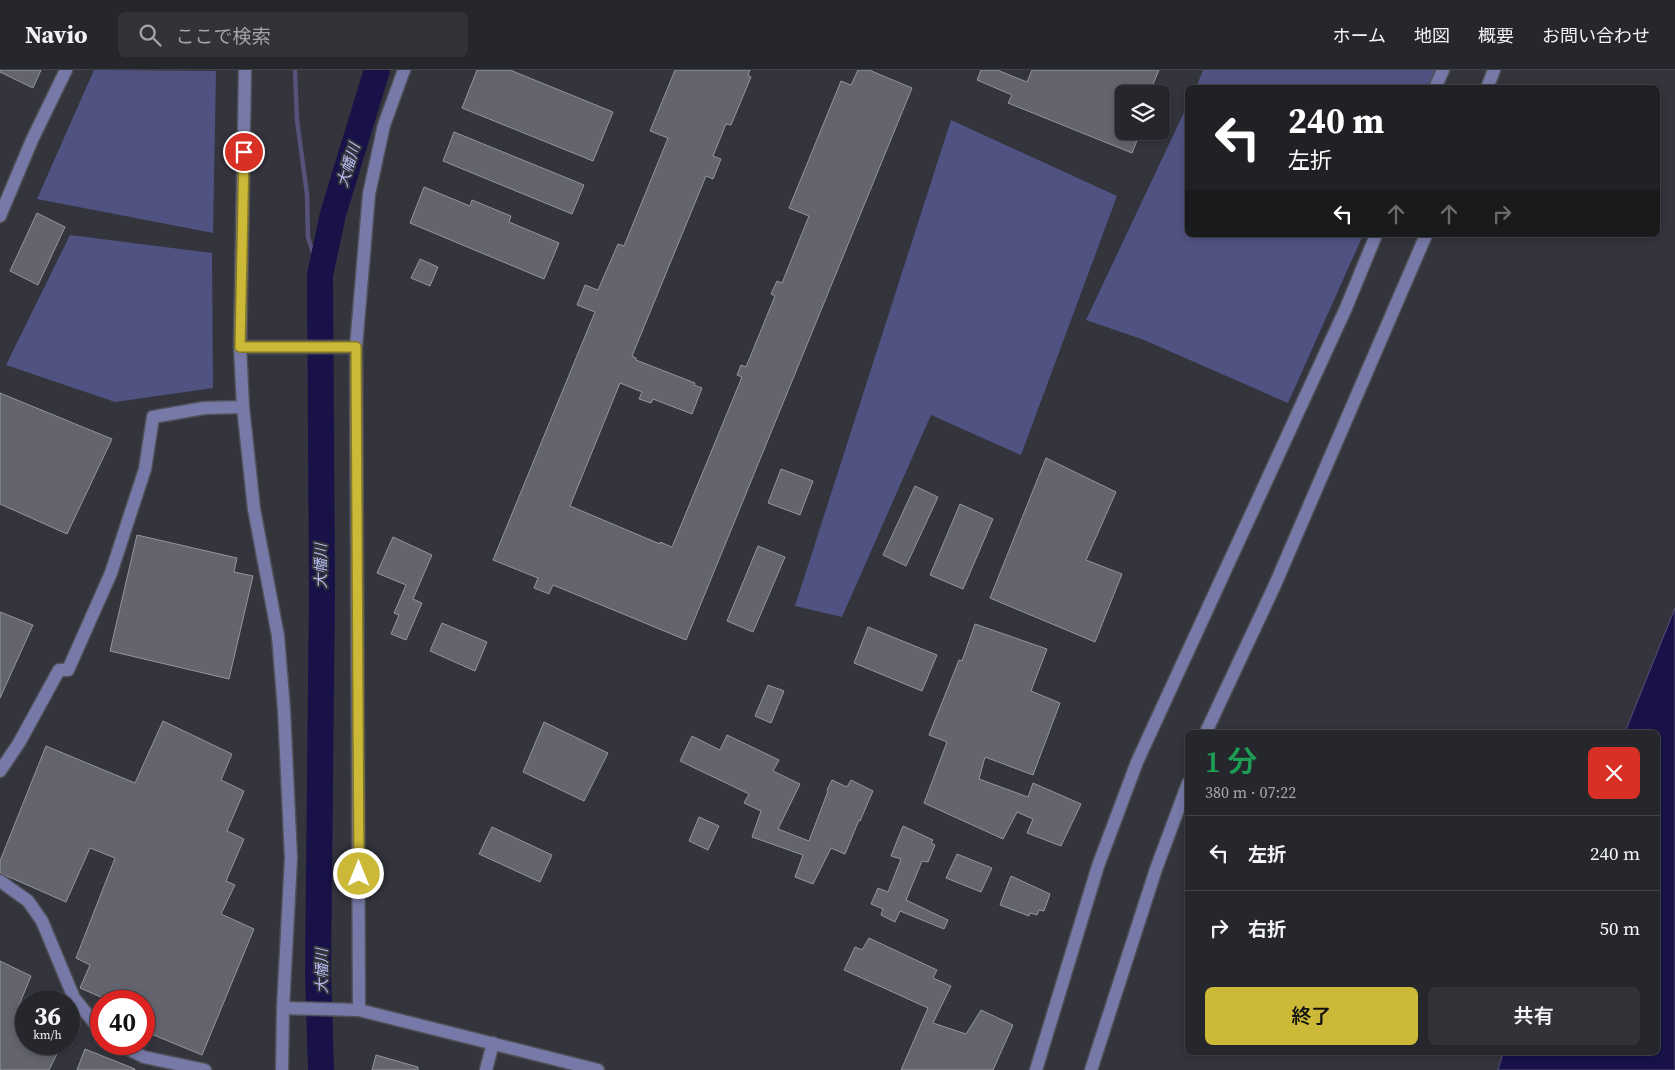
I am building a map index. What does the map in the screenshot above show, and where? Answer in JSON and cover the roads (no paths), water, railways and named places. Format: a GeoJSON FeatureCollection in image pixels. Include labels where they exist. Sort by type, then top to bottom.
{"type":"FeatureCollection","features":[{"type":"Feature","properties":{"kind":"street"},"geometry":{"type":"LineString","coordinates":[[0,216],[32,140],[66,70]]}},
{"type":"Feature","properties":{"kind":"street"},"geometry":{"type":"LineString","coordinates":[[245,70],[240,347],[243,407],[254,509],[278,636],[284,710],[291,858],[283,1008],[282,1070]]}},
{"type":"Feature","properties":{"kind":"street"},"geometry":{"type":"LineString","coordinates":[[359,1010],[356,347],[369,194],[384,125],[404,70]]}},
{"type":"Feature","properties":{"kind":"street"},"geometry":{"type":"LineString","coordinates":[[1437,85],[1442,70]]}},
{"type":"Feature","properties":{"kind":"street"},"geometry":{"type":"LineString","coordinates":[[1488,85],[1494,70]]}},
{"type":"Feature","properties":{"kind":"street"},"geometry":{"type":"LineString","coordinates":[[1036,1070],[1098,866],[1137,762],[1346,308],[1375,237]]}},
{"type":"Feature","properties":{"kind":"street"},"geometry":{"type":"LineString","coordinates":[[1207,730],[1274,587],[1425,237]]}},
{"type":"Feature","properties":{"kind":"street"},"geometry":{"type":"LineString","coordinates":[[240,347],[356,347]]}},
{"type":"Feature","properties":{"kind":"street"},"geometry":{"type":"LineString","coordinates":[[0,771],[19,743],[59,670],[68,670],[111,573],[145,469],[152,417],[204,408],[243,407]]}},
{"type":"Feature","properties":{"kind":"street"},"geometry":{"type":"LineString","coordinates":[[1091,1070],[1156,869],[1185,791]]}},
{"type":"Feature","properties":{"kind":"street"},"geometry":{"type":"LineString","coordinates":[[0,882],[28,901],[42,921],[74,998],[90,1018]]}},
{"type":"Feature","properties":{"kind":"street"},"geometry":{"type":"LineString","coordinates":[[283,1008],[299,1010],[359,1010],[493,1042],[598,1070]]}},
{"type":"Feature","properties":{"kind":"street"},"geometry":{"type":"LineString","coordinates":[[486,1070],[493,1042]]}},
{"type":"Feature","properties":{"kind":"street"},"geometry":{"type":"LineString","coordinates":[[142,1055],[205,1070]]}},
{"type":"Feature","properties":{"kind":"waterway"},"geometry":{"type":"LineString","coordinates":[[295,70],[297,120],[307,194],[308,237],[320,275]]}},
{"type":"Feature","properties":{"kind":"waterway","name":"大幡川"},"geometry":{"type":"LineString","coordinates":[[321,1070],[318,973],[322,590],[320,275],[333,214],[377,70]]}}]}
